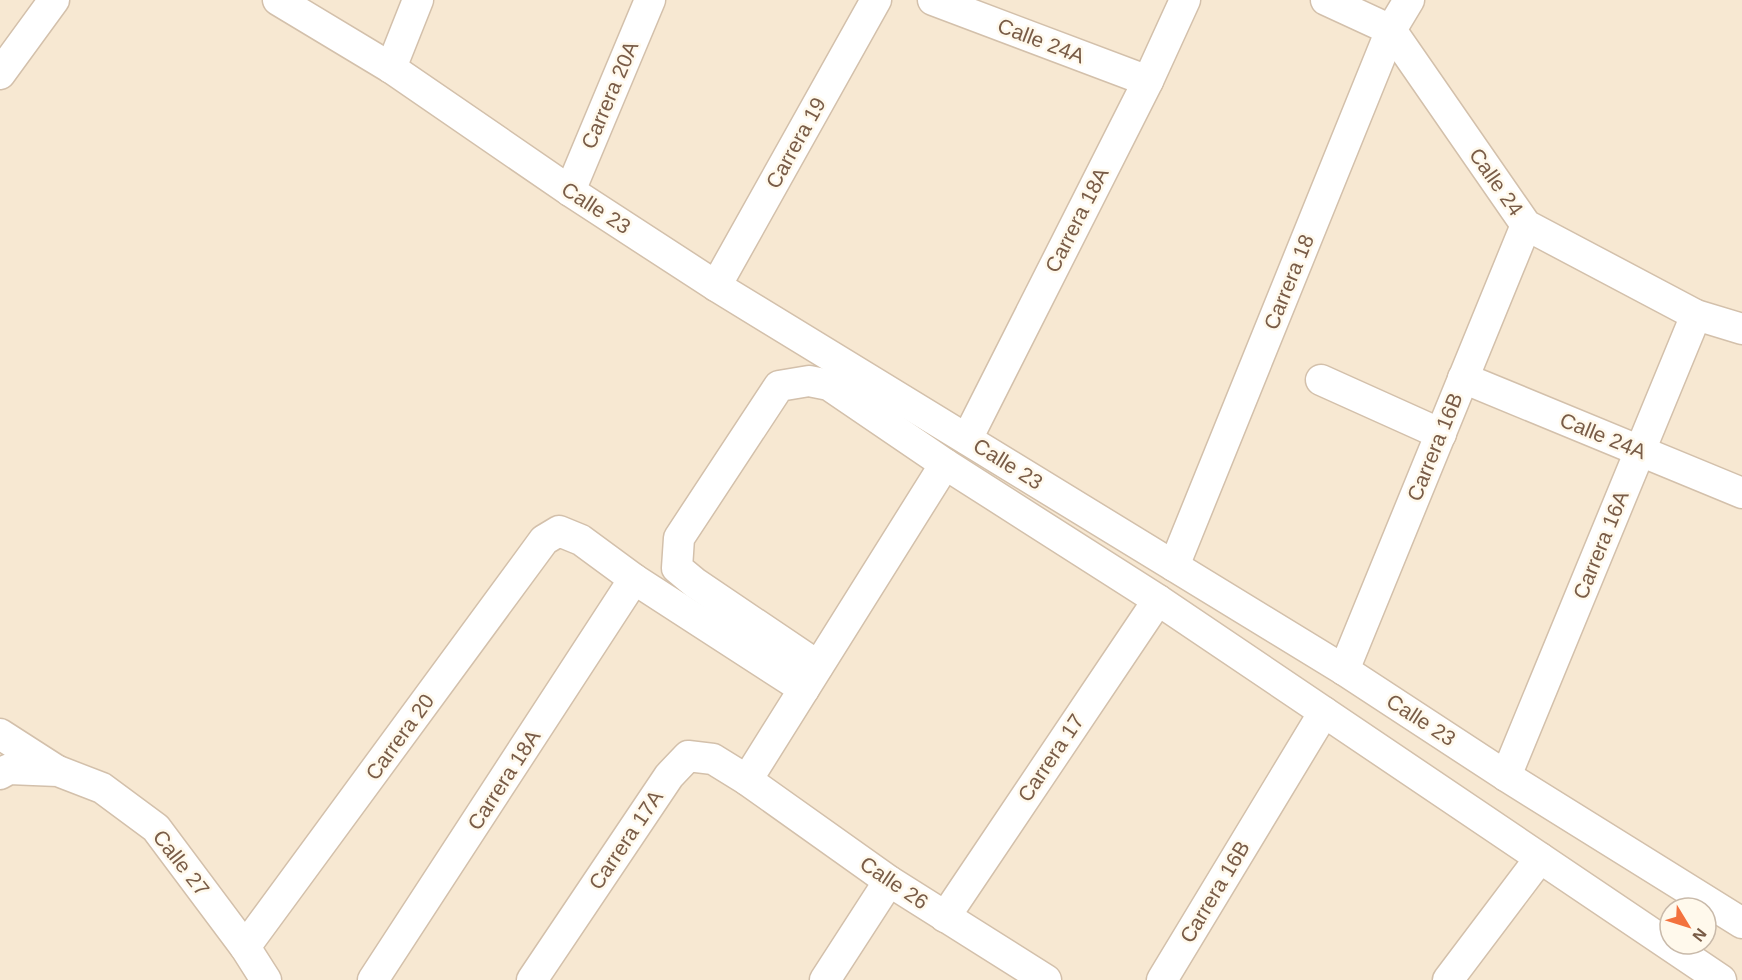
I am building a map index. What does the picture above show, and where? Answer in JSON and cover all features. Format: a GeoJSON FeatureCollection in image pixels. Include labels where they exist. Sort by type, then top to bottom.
{"type":"FeatureCollection","features":[{"type":"Feature","properties":{"kind":"street"},"geometry":{"type":"LineString","coordinates":[[0,74],[54,0]]}},
{"type":"Feature","properties":{"kind":"street","name":"Calle 23"},"geometry":{"type":"LineString","coordinates":[[278,0],[391,68],[570,191],[716,286],[1344,670],[1506,776],[1742,923]]}},
{"type":"Feature","properties":{"kind":"street"},"geometry":{"type":"LineString","coordinates":[[391,68],[418,0]]}},
{"type":"Feature","properties":{"kind":"street","name":"Carrera 20A"},"geometry":{"type":"LineString","coordinates":[[570,191],[650,0]]}},
{"type":"Feature","properties":{"kind":"street","name":"Carrera 19"},"geometry":{"type":"LineString","coordinates":[[716,286],[876,0]]}},
{"type":"Feature","properties":{"kind":"street","name":"Calle 24A"},"geometry":{"type":"LineString","coordinates":[[933,0],[1148,81]]}},
{"type":"Feature","properties":{"kind":"street","name":"Carrera 18A"},"geometry":{"type":"LineString","coordinates":[[967,439],[1148,81],[1185,0]]}},
{"type":"Feature","properties":{"kind":"street"},"geometry":{"type":"LineString","coordinates":[[1326,0],[1391,30]]}},
{"type":"Feature","properties":{"kind":"street","name":"Carrera 18"},"geometry":{"type":"LineString","coordinates":[[1174,566],[1391,30],[1409,0]]}},
{"type":"Feature","properties":{"kind":"street","name":"Calle 24"},"geometry":{"type":"LineString","coordinates":[[1391,30],[1526,225],[1696,315],[1742,328]]}},
{"type":"Feature","properties":{"kind":"street","name":"Carrera 16B"},"geometry":{"type":"LineString","coordinates":[[1344,670],[1526,225]]}},
{"type":"Feature","properties":{"kind":"street","name":"Carrera 16A"},"geometry":{"type":"LineString","coordinates":[[1506,776],[1696,315]]}},
{"type":"Feature","properties":{"kind":"street","name":"Calle 24A"},"geometry":{"type":"LineString","coordinates":[[1463,378],[1742,493]]}},
{"type":"Feature","properties":{"kind":"street"},"geometry":{"type":"LineString","coordinates":[[1321,380],[1440,434]]}},
{"type":"Feature","properties":{"kind":"street"},"geometry":{"type":"LineString","coordinates":[[811,678],[677,568],[679,538],[779,386],[809,381],[830,385],[945,464],[1158,600],[1717,979]]}},
{"type":"Feature","properties":{"kind":"street"},"geometry":{"type":"LineString","coordinates":[[747,780],[945,464]]}},
{"type":"Feature","properties":{"kind":"street","name":"Carrera 20"},"geometry":{"type":"LineString","coordinates":[[245,947],[544,540],[559,531],[581,540],[634,579]]}},
{"type":"Feature","properties":{"kind":"street"},"geometry":{"type":"LineString","coordinates":[[634,579],[811,678]]}},
{"type":"Feature","properties":{"kind":"street","name":"Carrera 18A"},"geometry":{"type":"LineString","coordinates":[[374,980],[634,579]]}},
{"type":"Feature","properties":{"kind":"street","name":"Carrera 17"},"geometry":{"type":"LineString","coordinates":[[945,916],[1158,600]]}},
{"type":"Feature","properties":{"kind":"street","name":"Carrera 16B"},"geometry":{"type":"LineString","coordinates":[[1162,980],[1324,712]]}},
{"type":"Feature","properties":{"kind":"street"},"geometry":{"type":"LineString","coordinates":[[0,734],[58,771]]}},
{"type":"Feature","properties":{"kind":"street","name":"Carrera 17A"},"geometry":{"type":"LineString","coordinates":[[532,980],[669,776],[688,756],[713,759],[747,780]]}},
{"type":"Feature","properties":{"kind":"street","name":"Calle 27"},"geometry":{"type":"LineString","coordinates":[[0,774],[9,769],[58,771],[102,788],[156,828],[245,947],[266,980]]}},
{"type":"Feature","properties":{"kind":"street","name":"Calle 26"},"geometry":{"type":"LineString","coordinates":[[747,780],[889,881],[1046,980]]}},
{"type":"Feature","properties":{"kind":"street"},"geometry":{"type":"LineString","coordinates":[[1448,980],[1540,858]]}},
{"type":"Feature","properties":{"kind":"street"},"geometry":{"type":"LineString","coordinates":[[825,980],[889,881]]}},
{"type":"Feature","properties":{"kind":"shaded area"},"geometry":{"type":"Polygon","coordinates":[[[0,0],[1742,0],[1742,980],[0,980],[0,0]]]}}]}
